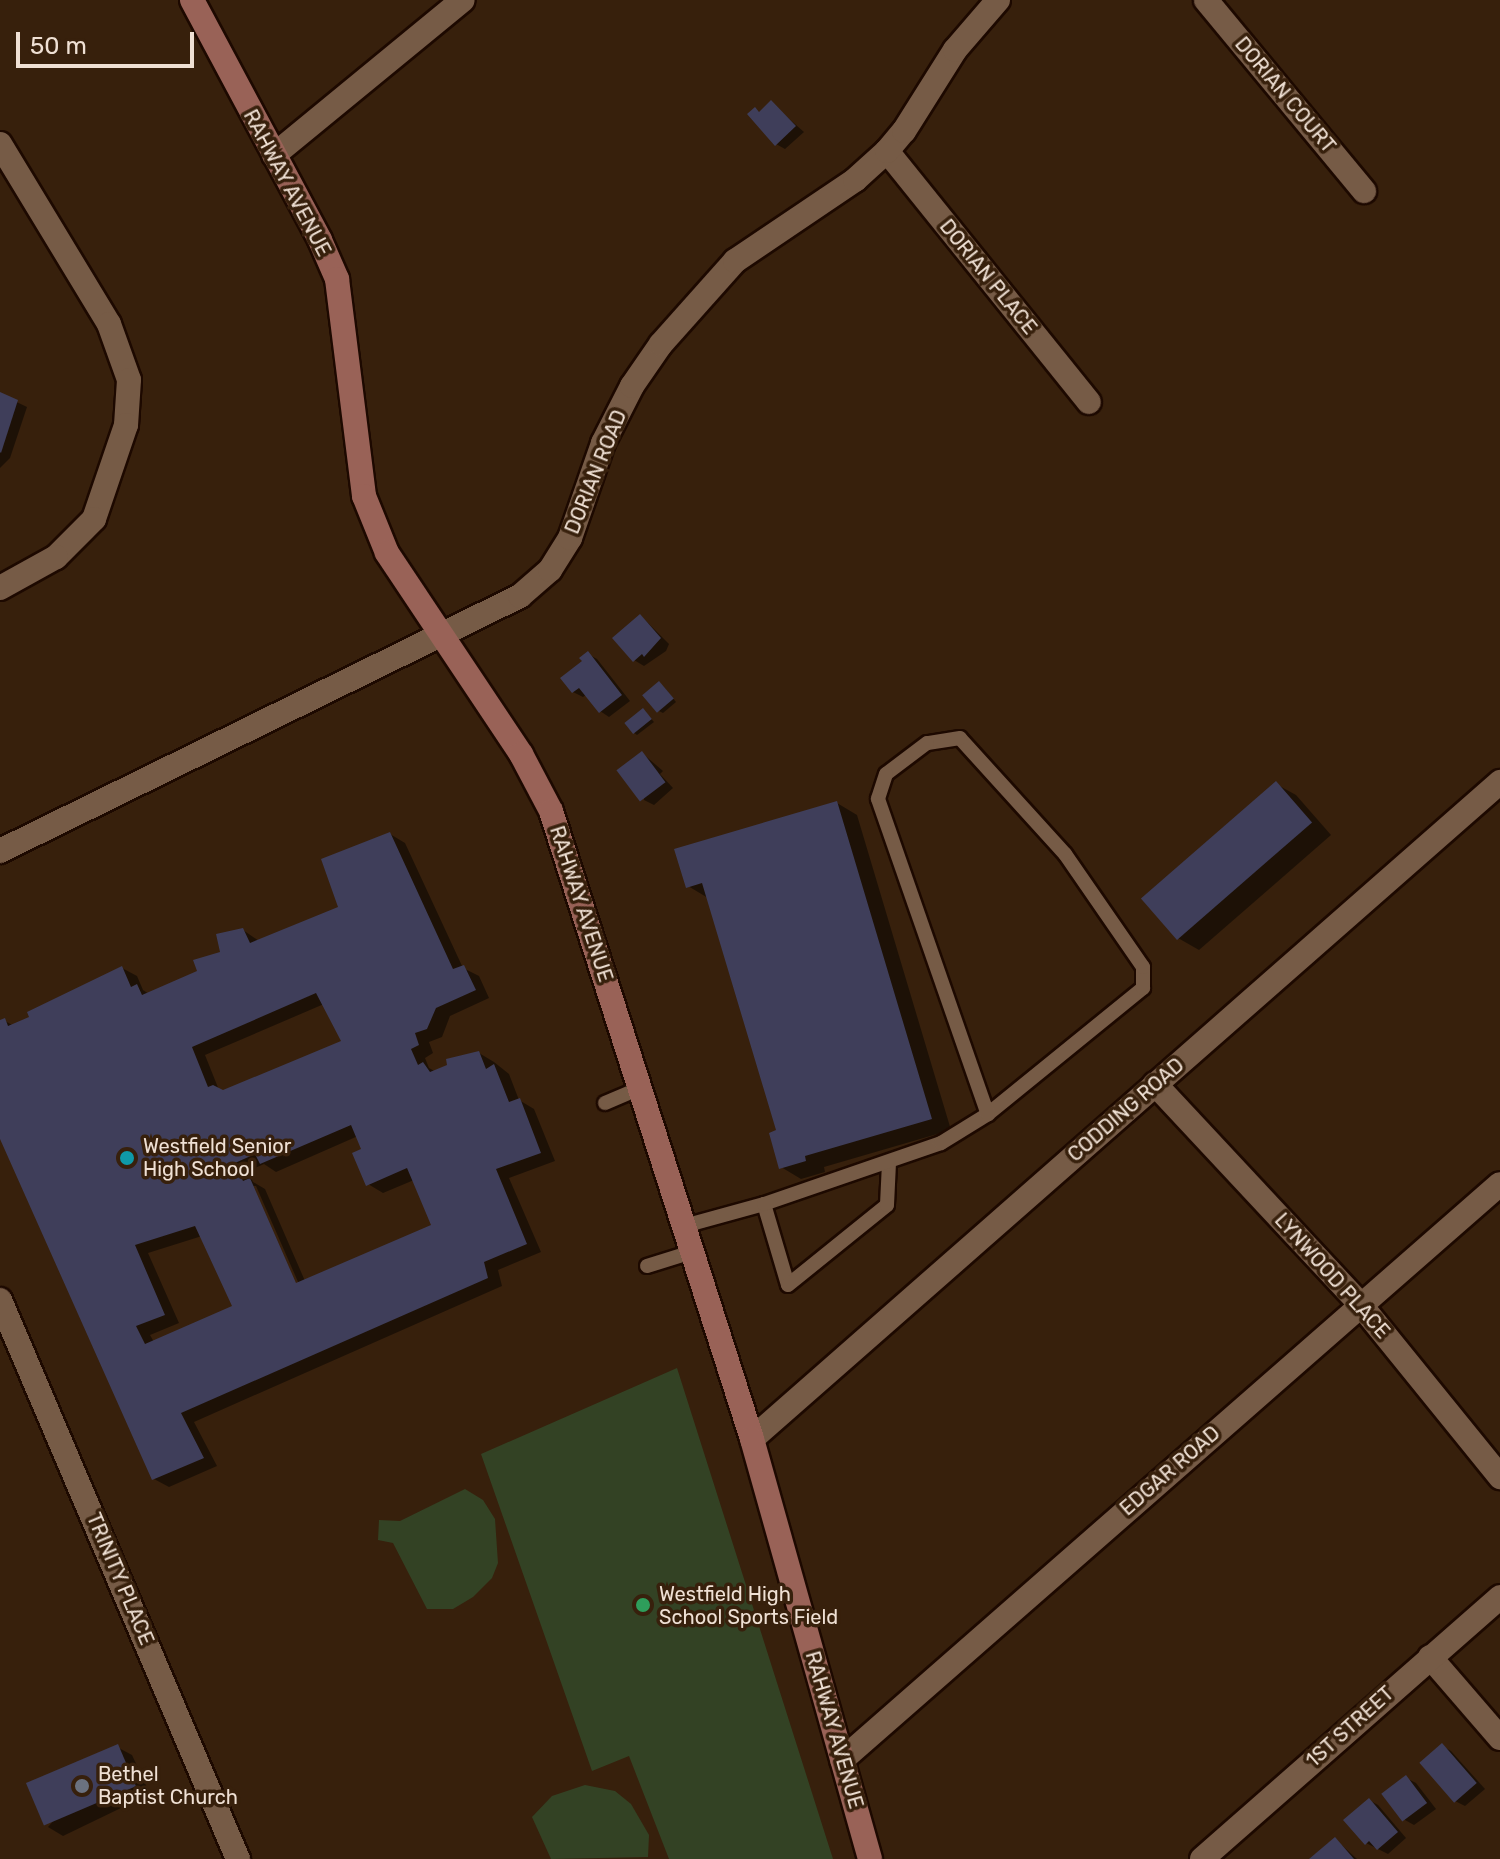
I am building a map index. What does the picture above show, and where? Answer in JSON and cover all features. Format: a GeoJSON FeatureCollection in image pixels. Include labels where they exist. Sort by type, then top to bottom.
{"type":"FeatureCollection","features":[{"type":"Feature","properties":{"kind":"street","name":"RAHWAY AVENUE"},"geometry":{"type":"LineString","coordinates":[[192,0],[320,240],[337,279],[364,496],[387,553],[521,754],[551,811],[752,1439],[870,1859]]}},
{"type":"Feature","properties":{"kind":"street"},"geometry":{"type":"LineString","coordinates":[[274,155],[463,0]]}},
{"type":"Feature","properties":{"kind":"street","name":"DORIAN ROAD"},"geometry":{"type":"LineString","coordinates":[[0,851],[520,596],[550,570],[570,538],[603,443],[632,386],[693,305],[735,261],[855,180],[887,151],[904,131],[955,50],[998,0]]}},
{"type":"Feature","properties":{"kind":"street","name":"DORIAN COURT"},"geometry":{"type":"LineString","coordinates":[[1206,0],[1364,191]]}},
{"type":"Feature","properties":{"kind":"street"},"geometry":{"type":"LineString","coordinates":[[0,144],[109,324],[129,380],[126,425],[94,519],[56,557],[0,588]]}},
{"type":"Feature","properties":{"kind":"street","name":"DORIAN PLACE"},"geometry":{"type":"LineString","coordinates":[[887,151],[1089,402]]}},
{"type":"Feature","properties":{"kind":"street","name":"CODDING ROAD"},"geometry":{"type":"LineString","coordinates":[[752,1439],[1500,782]]}},
{"type":"Feature","properties":{"kind":"street","name":"LYNWOOD PLACE"},"geometry":{"type":"LineString","coordinates":[[1155,1084],[1360,1304],[1500,1477]]}},
{"type":"Feature","properties":{"kind":"street","name":"EDGAR ROAD"},"geometry":{"type":"LineString","coordinates":[[842,1760],[1500,1184]]}},
{"type":"Feature","properties":{"kind":"street","name":"TRINITY PLACE"},"geometry":{"type":"LineString","coordinates":[[0,1300],[238,1859]]}},
{"type":"Feature","properties":{"kind":"street","name":"1ST STREET"},"geometry":{"type":"LineString","coordinates":[[1202,1859],[1500,1597]]}},
{"type":"Feature","properties":{"kind":"street"},"geometry":{"type":"LineString","coordinates":[[1430,1657],[1500,1738]]}},
{"type":"Feature","properties":{"kind":"lane"},"geometry":{"type":"LineString","coordinates":[[684,1226],[764,1204],[941,1143],[988,1114],[1143,988],[1143,967],[1065,854],[960,738],[927,743],[886,774],[878,799],[988,1114]]}},
{"type":"Feature","properties":{"kind":"lane"},"geometry":{"type":"LineString","coordinates":[[605,1103],[640,1088]]}},
{"type":"Feature","properties":{"kind":"lane"},"geometry":{"type":"LineString","coordinates":[[764,1204],[788,1285],[887,1205],[889,1162]]}},
{"type":"Feature","properties":{"kind":"lane"},"geometry":{"type":"LineString","coordinates":[[647,1266],[692,1252]]}},
{"type":"Feature","properties":{"kind":"green space","name":"Westfield High School Sports Field"},"geometry":{"type":"Polygon","coordinates":[[[677,1368],[833,1859],[669,1859],[629,1756],[592,1771],[481,1454],[677,1368]]]}},
{"type":"Feature","properties":{"kind":"green space"},"geometry":{"type":"Polygon","coordinates":[[[465,1489],[483,1500],[495,1519],[498,1563],[492,1578],[473,1597],[453,1609],[427,1609],[393,1543],[378,1540],[379,1520],[400,1521],[465,1489]]]}},
{"type":"Feature","properties":{"kind":"green space"},"geometry":{"type":"Polygon","coordinates":[[[585,1785],[615,1791],[631,1804],[649,1835],[648,1857],[551,1859],[532,1817],[552,1796],[585,1785]]]}},
{"type":"Feature","properties":{"kind":"building"},"geometry":{"type":"Polygon","coordinates":[[[771,100],[796,126],[775,146],[747,114],[755,107],[759,112],[771,100]]]}},
{"type":"Feature","properties":{"kind":"building"},"geometry":{"type":"Polygon","coordinates":[[[0,392],[18,400],[1,453],[0,452],[0,392]]]}},
{"type":"Feature","properties":{"kind":"building"},"geometry":{"type":"Polygon","coordinates":[[[640,614],[661,638],[644,657],[642,654],[633,662],[612,638],[640,614]]]}},
{"type":"Feature","properties":{"kind":"building"},"geometry":{"type":"Polygon","coordinates":[[[588,651],[622,695],[599,713],[579,688],[572,693],[560,678],[582,661],[579,658],[588,651]]]}},
{"type":"Feature","properties":{"kind":"building"},"geometry":{"type":"Polygon","coordinates":[[[659,681],[674,699],[657,713],[642,695],[659,681]]]}},
{"type":"Feature","properties":{"kind":"building"},"geometry":{"type":"Polygon","coordinates":[[[643,708],[652,719],[633,734],[624,723],[643,708]]]}},
{"type":"Feature","properties":{"kind":"building"},"geometry":{"type":"Polygon","coordinates":[[[642,751],[665,782],[640,801],[616,770],[642,751]]]}},
{"type":"Feature","properties":{"kind":"building"},"geometry":{"type":"Polygon","coordinates":[[[1276,781],[1312,823],[1177,940],[1141,898],[1276,781]]]}},
{"type":"Feature","properties":{"kind":"building"},"geometry":{"type":"Polygon","coordinates":[[[837,801],[932,1119],[805,1156],[806,1161],[779,1169],[769,1133],[776,1130],[702,883],[686,888],[674,849],[837,801]]]}},
{"type":"Feature","properties":{"kind":"building","name":"Westfield Senior High School"},"geometry":{"type":"Polygon","coordinates":[[[390,832],[453,969],[464,965],[476,990],[436,1008],[427,1029],[415,1033],[419,1045],[411,1049],[418,1065],[423,1062],[430,1072],[447,1065],[446,1059],[479,1051],[486,1069],[494,1064],[509,1102],[520,1098],[541,1153],[496,1169],[527,1244],[484,1262],[488,1278],[181,1413],[204,1458],[152,1480],[0,1139],[0,1020],[5,1018],[8,1026],[29,1017],[27,1012],[122,966],[131,987],[137,984],[142,995],[197,971],[193,960],[220,952],[216,934],[243,928],[250,943],[338,907],[321,859],[390,832]],[[316,993],[192,1047],[208,1087],[213,1085],[223,1090],[341,1041],[316,993]],[[351,1125],[260,1164],[255,1154],[235,1163],[243,1181],[250,1178],[296,1283],[431,1225],[407,1168],[366,1186],[352,1153],[361,1149],[351,1125]],[[195,1226],[135,1245],[165,1315],[136,1326],[145,1344],[232,1306],[195,1226]]]}},
{"type":"Feature","properties":{"kind":"building"},"geometry":{"type":"Polygon","coordinates":[[[1442,1743],[1477,1783],[1454,1803],[1419,1763],[1442,1743]]]}},
{"type":"Feature","properties":{"kind":"building","name":"Bethel Baptist Church"},"geometry":{"type":"Polygon","coordinates":[[[118,1744],[136,1786],[44,1825],[26,1783],[118,1744]]]}},
{"type":"Feature","properties":{"kind":"building"},"geometry":{"type":"Polygon","coordinates":[[[1406,1775],[1427,1803],[1402,1822],[1381,1794],[1406,1775]]]}},
{"type":"Feature","properties":{"kind":"building"},"geometry":{"type":"Polygon","coordinates":[[[1369,1798],[1398,1832],[1377,1850],[1369,1841],[1365,1845],[1343,1820],[1369,1798]]]}},
{"type":"Feature","properties":{"kind":"building"},"geometry":{"type":"Polygon","coordinates":[[[1335,1837],[1354,1859],[1309,1859],[1335,1837]]]}},
{"type":"Feature","properties":{"kind":"place","name":"Westfield Senior High School"},"geometry":{"type":"Point","coordinates":[127,1158]}},
{"type":"Feature","properties":{"kind":"place","name":"Westfield High School Sports Field"},"geometry":{"type":"Point","coordinates":[643,1605]}},
{"type":"Feature","properties":{"kind":"place","name":"Bethel Baptist Church"},"geometry":{"type":"Point","coordinates":[82,1786]}}]}
